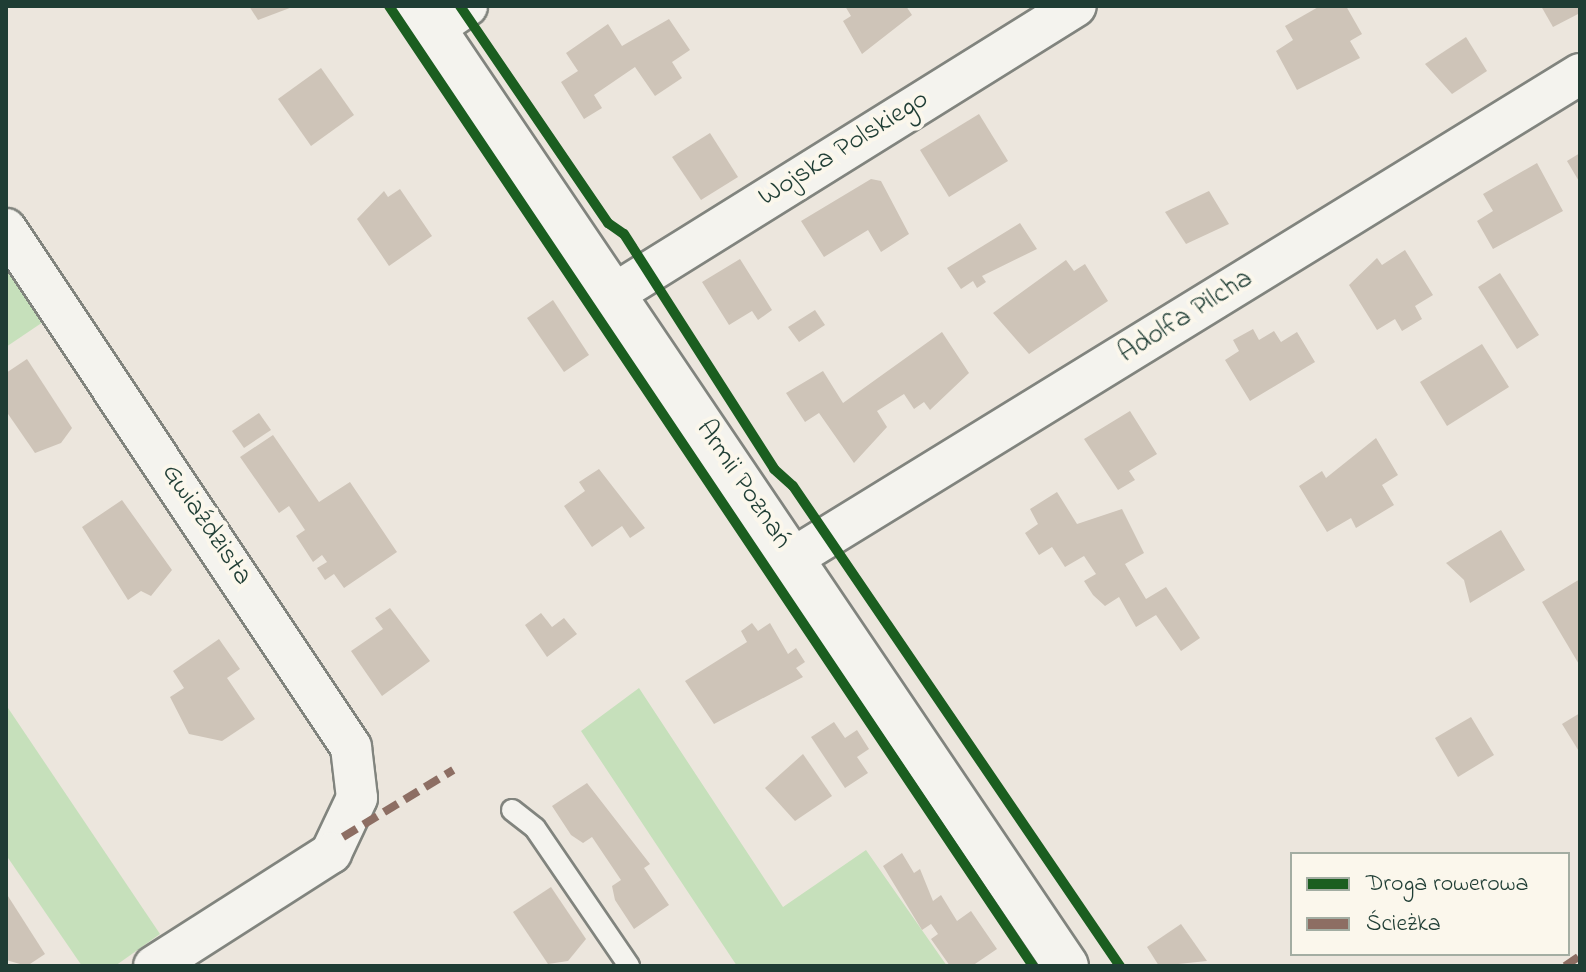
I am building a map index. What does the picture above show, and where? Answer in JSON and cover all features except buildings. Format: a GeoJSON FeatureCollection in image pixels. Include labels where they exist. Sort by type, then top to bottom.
{"type":"FeatureCollection","features":[{"type":"Feature","properties":{"kind":"street","name":"Wojska Polskiego"},"geometry":{"type":"LineString","coordinates":[[614,294],[1076,6]]}},
{"type":"Feature","properties":{"kind":"street","name":"Armii Poznań"},"geometry":{"type":"LineString","coordinates":[[440,14],[614,294],[1066,966]]}},
{"type":"Feature","properties":{"kind":"street","name":"Adolfa Pilcha"},"geometry":{"type":"LineString","coordinates":[[793,558],[1580,74]]}},
{"type":"Feature","properties":{"kind":"street","name":"Gwiaździsta"},"geometry":{"type":"LineString","coordinates":[[6,229],[351,747],[357,798],[343,837],[321,860],[154,966]]}},
{"type":"Feature","properties":{"kind":"lane"},"geometry":{"type":"LineString","coordinates":[[512,810],[535,828],[629,966]]}},
{"type":"Feature","properties":{"kind":"green space"},"geometry":{"type":"Polygon","coordinates":[[[6,266],[43,322],[6,347],[6,266]]]}},
{"type":"Feature","properties":{"kind":"green space"},"geometry":{"type":"Polygon","coordinates":[[[639,688],[783,907],[866,850],[947,966],[737,966],[581,731],[639,688]]]}},
{"type":"Feature","properties":{"kind":"green space"},"geometry":{"type":"Polygon","coordinates":[[[6,705],[160,934],[115,966],[82,966],[6,855],[6,705]]]}},
{"type":"Feature","properties":{"kind":"marked path"},"geometry":{"type":"LineString","coordinates":[[343,837],[453,770]]}},
{"type":"Feature","properties":{"kind":"marked path"},"geometry":{"type":"LineString","coordinates":[[1565,966],[1580,956]]}},
{"type":"Feature","properties":{"kind":"cycle path"},"geometry":{"type":"LineString","coordinates":[[389,6],[1033,966]]}},
{"type":"Feature","properties":{"kind":"cycle path"},"geometry":{"type":"LineString","coordinates":[[460,6],[608,223],[624,234],[774,469],[793,486],[1120,966]]}}]}
